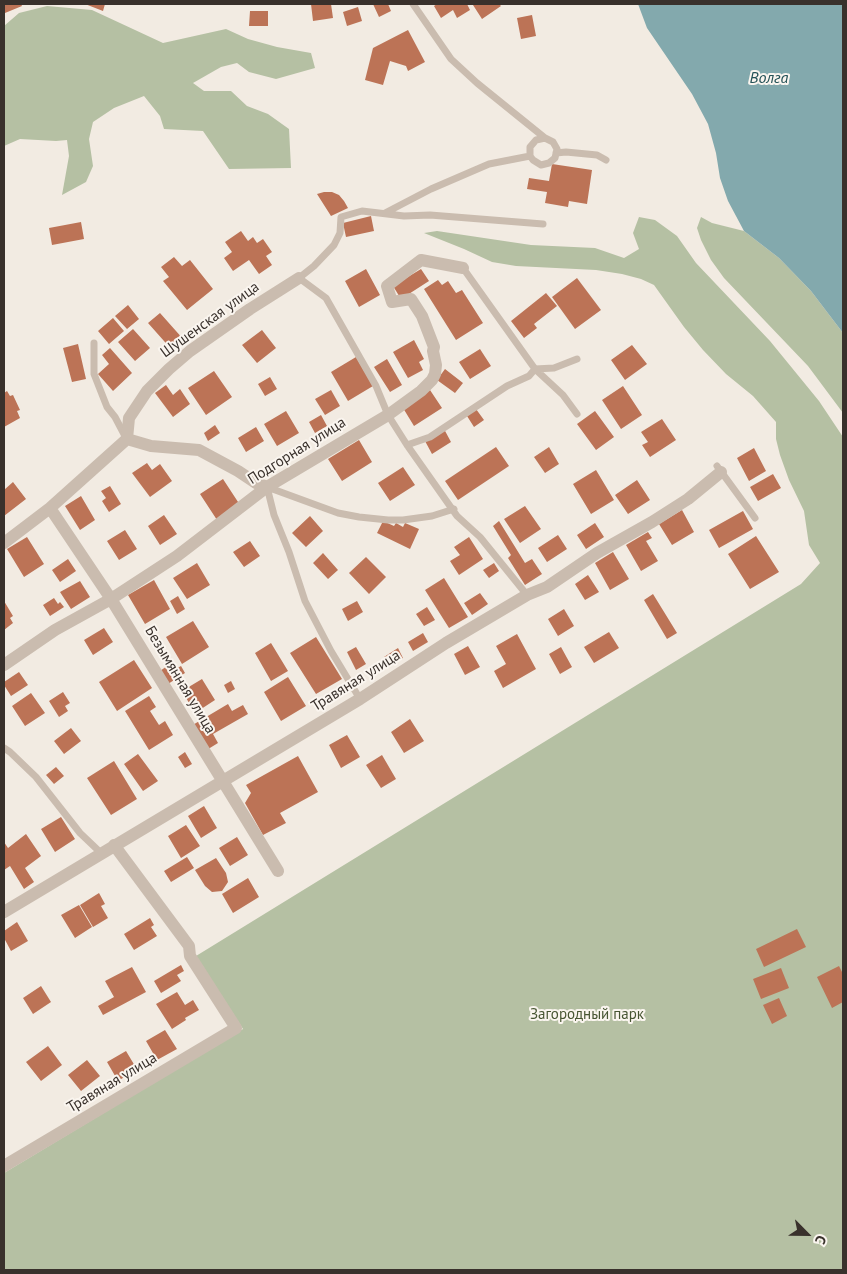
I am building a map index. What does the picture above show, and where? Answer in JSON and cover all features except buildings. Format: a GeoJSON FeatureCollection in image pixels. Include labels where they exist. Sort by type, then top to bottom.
{"type":"FeatureCollection","features":[{"type":"Feature","properties":{"kind":"street","name":"Подгорная улица"},"geometry":{"type":"LineString","coordinates":[[4,665],[55,630],[111,599],[177,556],[267,487],[388,415],[432,380],[436,365],[434,347],[422,316],[411,299],[392,302],[387,286],[421,260],[463,268]]}},
{"type":"Feature","properties":{"kind":"street","name":"Шушенская улица"},"geometry":{"type":"LineString","coordinates":[[127,439],[129,418],[147,391],[169,369],[190,351],[299,278]]}},
{"type":"Feature","properties":{"kind":"street"},"geometry":{"type":"LineString","coordinates":[[4,543],[50,508],[127,439],[150,446],[199,450],[256,483],[267,487]]}},
{"type":"Feature","properties":{"kind":"street","name":"Травяная улица"},"geometry":{"type":"LineString","coordinates":[[4,912],[360,699],[446,643],[528,594],[547,587],[597,553],[688,499],[719,470]]}},
{"type":"Feature","properties":{"kind":"street","name":"Безымянная улица"},"geometry":{"type":"LineString","coordinates":[[50,508],[111,599],[278,871]]}},
{"type":"Feature","properties":{"kind":"street","name":"Травяная улица"},"geometry":{"type":"LineString","coordinates":[[4,1166],[236,1028],[190,956],[189,946],[114,845]]}},
{"type":"Feature","properties":{"kind":"lane"},"geometry":{"type":"LineString","coordinates":[[413,4],[451,59],[477,83],[545,138],[553,142],[556,154],[552,161],[545,165],[537,163],[530,156],[532,143],[540,138],[545,138]]}},
{"type":"Feature","properties":{"kind":"lane"},"geometry":{"type":"LineString","coordinates":[[556,154],[566,152],[597,155],[606,160]]}},
{"type":"Feature","properties":{"kind":"lane"},"geometry":{"type":"LineString","coordinates":[[385,214],[431,189],[489,164],[530,156]]}},
{"type":"Feature","properties":{"kind":"lane"},"geometry":{"type":"LineString","coordinates":[[528,594],[480,536],[457,516],[388,415],[376,386],[326,298],[299,278],[314,266],[334,245],[340,233],[341,217],[362,210],[404,216],[430,215],[543,224]]}},
{"type":"Feature","properties":{"kind":"lane"},"geometry":{"type":"LineString","coordinates":[[463,268],[535,368],[563,394],[577,414]]}},
{"type":"Feature","properties":{"kind":"lane"},"geometry":{"type":"LineString","coordinates":[[94,343],[94,374],[100,394],[127,439]]}},
{"type":"Feature","properties":{"kind":"lane"},"geometry":{"type":"LineString","coordinates":[[535,368],[554,368],[576,359]]}},
{"type":"Feature","properties":{"kind":"lane"},"geometry":{"type":"LineString","coordinates":[[407,445],[430,437],[507,386],[529,376],[535,368]]}},
{"type":"Feature","properties":{"kind":"lane"},"geometry":{"type":"LineString","coordinates":[[719,470],[755,518]]}},
{"type":"Feature","properties":{"kind":"lane"},"geometry":{"type":"LineString","coordinates":[[267,487],[330,511],[359,517],[403,520],[432,516],[454,509]]}},
{"type":"Feature","properties":{"kind":"lane"},"geometry":{"type":"LineString","coordinates":[[267,487],[274,515],[290,552],[305,601],[331,651],[360,699]]}},
{"type":"Feature","properties":{"kind":"lane"},"geometry":{"type":"LineString","coordinates":[[4,748],[36,776],[80,833],[101,853]]}},
{"type":"Feature","properties":{"kind":"green space"},"geometry":{"type":"Polygon","coordinates":[[[47,6],[92,10],[163,43],[226,29],[248,39],[277,47],[311,53],[315,68],[276,79],[249,72],[237,63],[221,67],[193,83],[204,91],[231,91],[247,106],[268,114],[289,129],[291,168],[229,169],[203,131],[164,129],[160,116],[144,96],[114,108],[93,122],[89,139],[93,166],[86,182],[62,195],[69,156],[67,140],[20,139],[4,146],[4,26],[19,13],[47,6]]]}},
{"type":"Feature","properties":{"kind":"green space","name":"Загородный парк"},"geometry":{"type":"Polygon","coordinates":[[[639,217],[655,220],[677,236],[696,263],[770,341],[819,401],[843,437],[843,1270],[4,1270],[4,1173],[243,1029],[196,956],[801,584],[820,563],[809,545],[804,511],[789,480],[780,455],[776,439],[776,422],[753,396],[726,374],[703,350],[654,285],[622,274],[596,270],[516,266],[492,262],[424,233],[437,231],[531,245],[595,248],[624,258],[639,249],[633,233],[639,217]]]}},
{"type":"Feature","properties":{"kind":"green space"},"geometry":{"type":"Polygon","coordinates":[[[701,217],[712,223],[744,231],[779,258],[811,291],[843,333],[843,413],[808,366],[724,278],[711,260],[701,240],[697,228],[701,217]]]}},
{"type":"Feature","properties":{"kind":"water","name":"Волга"},"geometry":{"type":"Polygon","coordinates":[[[638,4],[843,4],[843,333],[811,291],[779,258],[744,231],[728,201],[720,178],[716,153],[708,124],[692,94],[647,28],[638,4]]]}}]}
